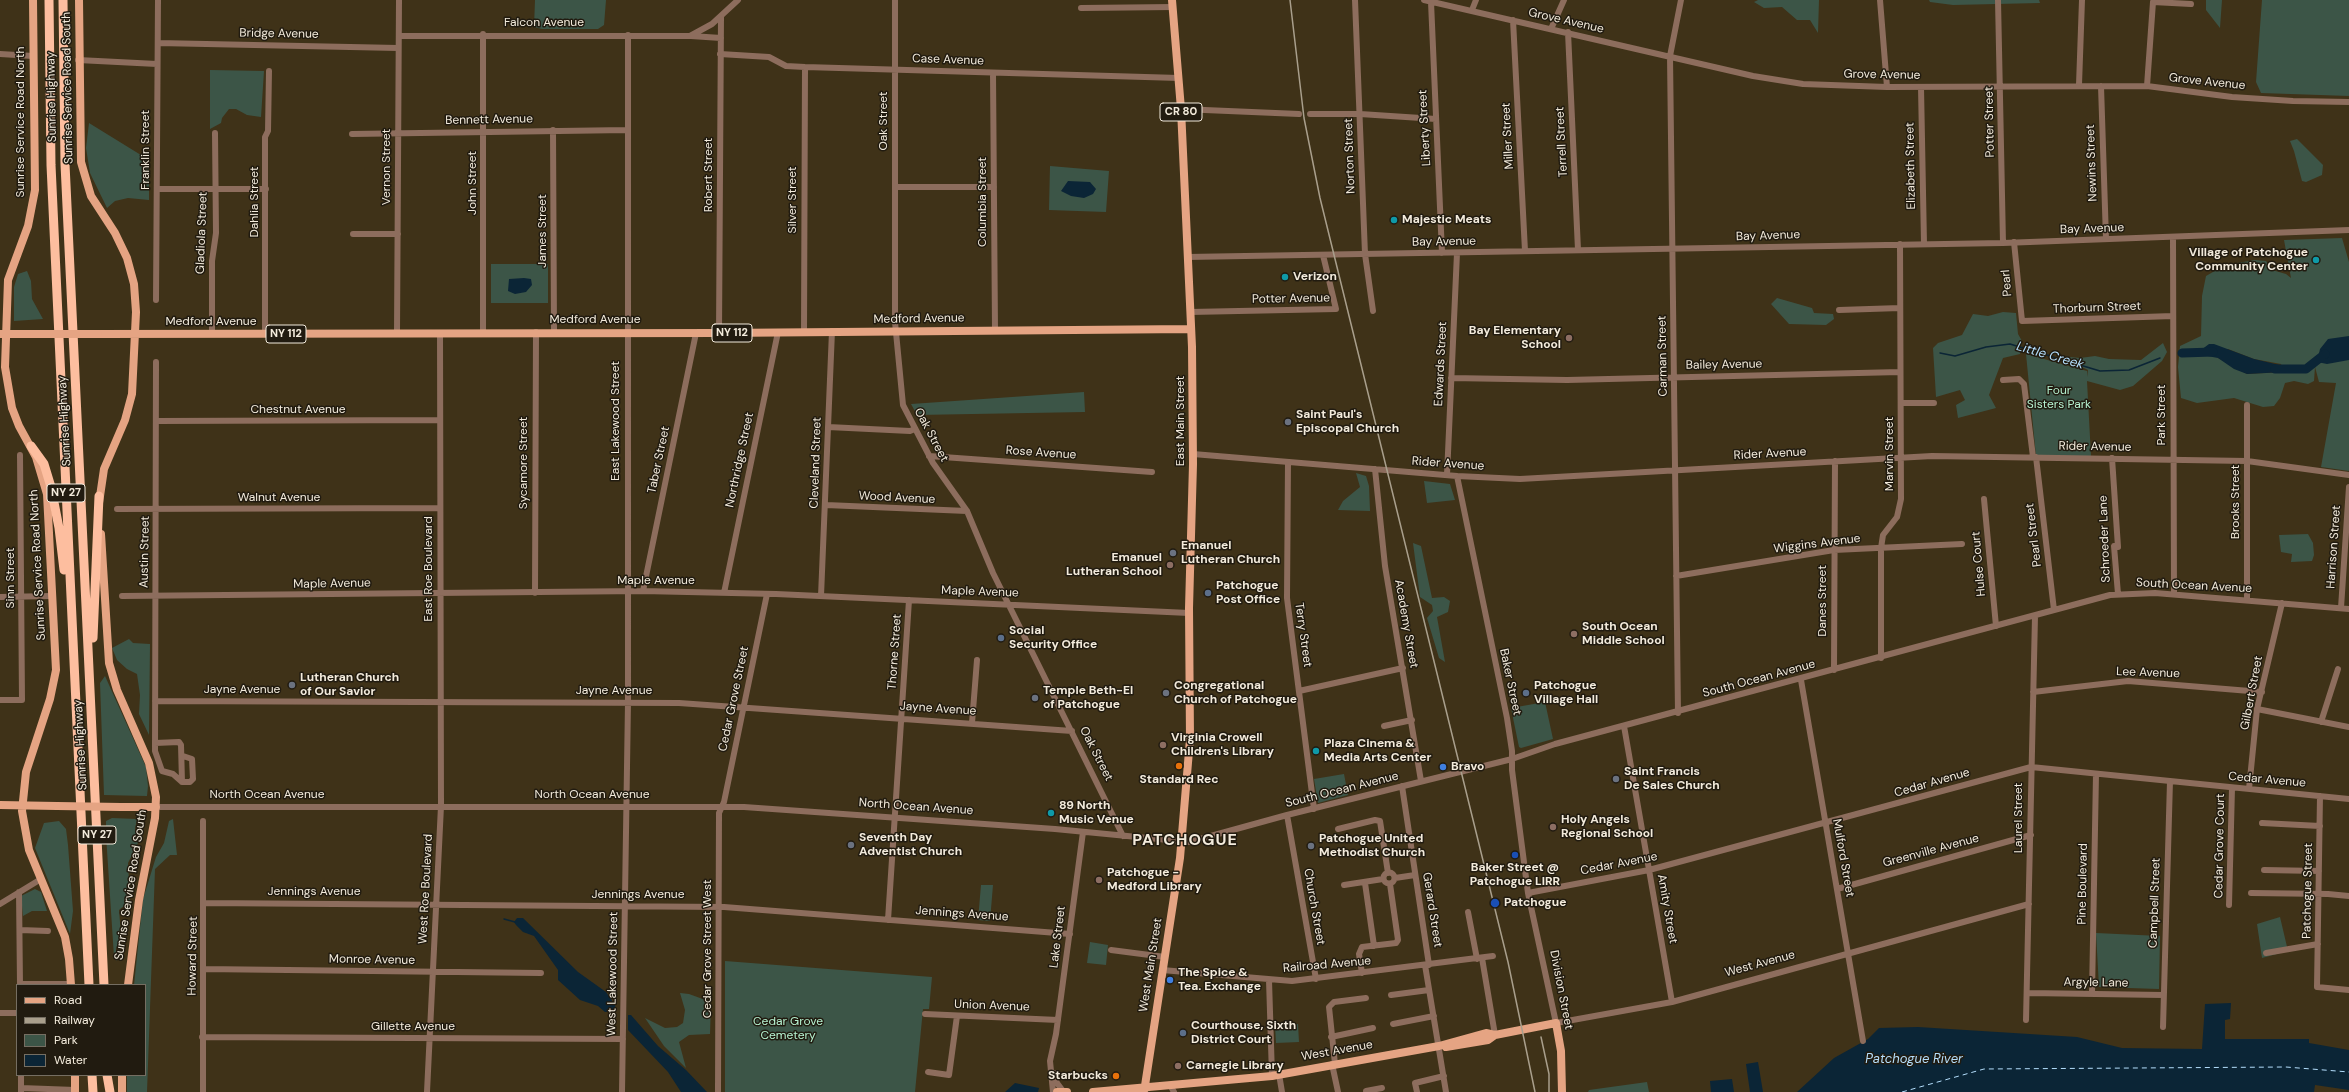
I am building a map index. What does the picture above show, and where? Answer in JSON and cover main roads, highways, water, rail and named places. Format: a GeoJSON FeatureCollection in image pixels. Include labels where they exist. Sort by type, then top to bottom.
{"type":"FeatureCollection","features":[{"type":"Feature","properties":{"kind":"highway","name":"Sunrise Highway"},"geometry":{"type":"LineString","coordinates":[[49,0],[50,137],[89,984]]}},
{"type":"Feature","properties":{"kind":"highway","name":"Sunrise Highway"},"geometry":{"type":"LineString","coordinates":[[63,0],[65,157],[104,984]]}},
{"type":"Feature","properties":{"kind":"highway"},"geometry":{"type":"LineString","coordinates":[[31,446],[44,464],[51,487],[72,616]]}},
{"type":"Feature","properties":{"kind":"highway"},"geometry":{"type":"LineString","coordinates":[[90,685],[99,496]]}},
{"type":"Feature","properties":{"kind":"highway"},"geometry":{"type":"LineString","coordinates":[[92,1076],[93,1092]]}},
{"type":"Feature","properties":{"kind":"highway"},"geometry":{"type":"LineString","coordinates":[[106,1076],[106,1092]]}},
{"type":"Feature","properties":{"kind":"highway"},"geometry":{"type":"LineString","coordinates":[[106,1076],[110,1092]]}},
{"type":"Feature","properties":{"kind":"main road","name":"Sunrise Service Road North"},"geometry":{"type":"LineString","coordinates":[[33,0],[35,190],[28,226],[8,280],[2,334],[9,398],[16,420],[31,446],[40,467],[47,494],[52,596],[55,679],[26,772],[22,805],[26,838],[65,937],[70,959],[71,984]]}},
{"type":"Feature","properties":{"kind":"main road","name":"Sunrise Service Road South"},"geometry":{"type":"LineString","coordinates":[[78,0],[79,144],[83,171],[93,200],[115,233],[127,258],[135,293],[136,334],[133,385],[130,403],[124,424],[106,460],[99,496],[109,663],[117,690],[149,763],[155,789],[156,808],[135,925],[128,984]]}},
{"type":"Feature","properties":{"kind":"main road","name":"East Main Street"},"geometry":{"type":"LineString","coordinates":[[1172,3],[1181,109],[1191,329],[1193,454],[1189,613],[1190,739],[1181,842]]}},
{"type":"Feature","properties":{"kind":"main road","name":"Medford Avenue"},"geometry":{"type":"LineString","coordinates":[[2,334],[397,334],[536,332],[719,333],[1191,329]]}},
{"type":"Feature","properties":{"kind":"main road","name":"North Ocean Avenue"},"geometry":{"type":"LineString","coordinates":[[0,805],[156,808]]}},
{"type":"Feature","properties":{"kind":"main road","name":"West Main Street"},"geometry":{"type":"LineString","coordinates":[[1144,1090],[1181,842]]}},
{"type":"Feature","properties":{"kind":"main road","name":"West Avenue"},"geometry":{"type":"LineString","coordinates":[[1093,1092],[1144,1090],[1170,1084],[1275,1075],[1439,1046],[1486,1033],[1495,1035],[1556,1023]]}},
{"type":"Feature","properties":{"kind":"main road","name":"Division Street"},"geometry":{"type":"LineString","coordinates":[[1556,1023],[1561,1051],[1562,1092]]}},
{"type":"Feature","properties":{"kind":"main road"},"geometry":{"type":"LineString","coordinates":[[74,1076],[75,1091]]}},
{"type":"Feature","properties":{"kind":"main road"},"geometry":{"type":"LineString","coordinates":[[122,1076],[122,1092]]}},
{"type":"Feature","properties":{"kind":"water"},"geometry":{"type":"Polygon","coordinates":[[[1068,181],[1090,182],[1096,189],[1093,194],[1084,198],[1071,196],[1061,191],[1068,181]]]}},
{"type":"Feature","properties":{"kind":"water"},"geometry":{"type":"Polygon","coordinates":[[[509,279],[531,279],[532,285],[526,292],[515,294],[508,291],[509,279]]]}},
{"type":"Feature","properties":{"kind":"water"},"geometry":{"type":"Polygon","coordinates":[[[2349,336],[2349,360],[2327,364],[2317,362],[2320,349],[2328,339],[2349,336]]]}},
{"type":"Feature","properties":{"kind":"water"},"geometry":{"type":"Polygon","coordinates":[[[2209,344],[2214,344],[2254,359],[2288,367],[2284,372],[2247,374],[2234,369],[2218,358],[2202,355],[2201,350],[2209,344]]]}},
{"type":"Feature","properties":{"kind":"water"},"geometry":{"type":"Polygon","coordinates":[[[517,918],[523,918],[578,972],[606,992],[615,1005],[616,1012],[605,1012],[598,1006],[580,1000],[558,980],[558,970],[534,936],[523,932],[516,925],[514,922],[517,918]]]}},
{"type":"Feature","properties":{"kind":"water","name":"Patchogue River"},"geometry":{"type":"Polygon","coordinates":[[[2231,1003],[2230,1019],[2225,1020],[2225,1039],[2309,1039],[2309,1043],[2349,1050],[2349,1090],[2315,1085],[2314,1092],[1797,1092],[1834,1058],[1868,1039],[1879,1028],[1918,1027],[2077,1037],[2122,1048],[2202,1049],[2205,1004],[2231,1003]]]}},
{"type":"Feature","properties":{"kind":"water"},"geometry":{"type":"Polygon","coordinates":[[[628,1015],[631,1015],[658,1046],[686,1070],[707,1092],[681,1092],[668,1072],[628,1030],[628,1015]]]}},
{"type":"Feature","properties":{"kind":"water"},"geometry":{"type":"Polygon","coordinates":[[[1758,1062],[1763,1092],[1750,1092],[1746,1064],[1758,1062]]]}},
{"type":"Feature","properties":{"kind":"water"},"geometry":{"type":"Polygon","coordinates":[[[1732,1079],[1734,1092],[1711,1092],[1710,1081],[1732,1079]]]}},
{"type":"Feature","properties":{"kind":"water"},"geometry":{"type":"Polygon","coordinates":[[[1015,1083],[1039,1088],[1038,1092],[1005,1092],[1015,1083]]]}},
{"type":"Feature","properties":{"kind":"waterway","name":"Little Creek"},"geometry":{"type":"LineString","coordinates":[[1940,353],[1955,356],[1986,347],[2010,344],[2100,371],[2129,370],[2160,358]]}},
{"type":"Feature","properties":{"kind":"waterway","name":"Little Creek"},"geometry":{"type":"LineString","coordinates":[[2182,353],[2213,352]]}},
{"type":"Feature","properties":{"kind":"waterway","name":"Little Creek"},"geometry":{"type":"LineString","coordinates":[[2275,369],[2306,369],[2325,354]]}},
{"type":"Feature","properties":{"kind":"waterway"},"geometry":{"type":"LineString","coordinates":[[504,919],[515,922]]}},
{"type":"Feature","properties":{"kind":"railway"},"geometry":{"type":"LineString","coordinates":[[1290,0],[1304,118],[1320,198],[1508,962],[1535,1092]]}},
{"type":"Feature","properties":{"kind":"railway"},"geometry":{"type":"LineString","coordinates":[[1541,1037],[1549,1074],[1549,1092]]}},
{"type":"Feature","properties":{"kind":"place","name":"Majestic Meats"},"geometry":{"type":"Point","coordinates":[1394,220]}},
{"type":"Feature","properties":{"kind":"place","name":"Village of Patchogue Community Center"},"geometry":{"type":"Point","coordinates":[2316,260]}},
{"type":"Feature","properties":{"kind":"place","name":"Verizon"},"geometry":{"type":"Point","coordinates":[1285,277]}},
{"type":"Feature","properties":{"kind":"place","name":"Bay Elementary School"},"geometry":{"type":"Point","coordinates":[1569,338]}},
{"type":"Feature","properties":{"kind":"place","name":"Saint Paul's Episcopal Church"},"geometry":{"type":"Point","coordinates":[1288,422]}},
{"type":"Feature","properties":{"kind":"place","name":"Emanuel Lutheran Church"},"geometry":{"type":"Point","coordinates":[1173,553]}},
{"type":"Feature","properties":{"kind":"place","name":"Emanuel Lutheran School"},"geometry":{"type":"Point","coordinates":[1170,565]}},
{"type":"Feature","properties":{"kind":"place","name":"Patchogue Post Office"},"geometry":{"type":"Point","coordinates":[1208,593]}},
{"type":"Feature","properties":{"kind":"place","name":"South Ocean Middle School"},"geometry":{"type":"Point","coordinates":[1574,634]}},
{"type":"Feature","properties":{"kind":"place","name":"Social Security Office"},"geometry":{"type":"Point","coordinates":[1001,638]}},
{"type":"Feature","properties":{"kind":"place","name":"Lutheran Church of Our Savior"},"geometry":{"type":"Point","coordinates":[292,685]}},
{"type":"Feature","properties":{"kind":"place","name":"Congregational Church of Patchogue"},"geometry":{"type":"Point","coordinates":[1166,693]}},
{"type":"Feature","properties":{"kind":"place","name":"Patchogue Village Hall"},"geometry":{"type":"Point","coordinates":[1526,693]}},
{"type":"Feature","properties":{"kind":"place","name":"Temple Beth-El of Patchogue"},"geometry":{"type":"Point","coordinates":[1035,698]}},
{"type":"Feature","properties":{"kind":"place","name":"Virginia Crowell Children's Library"},"geometry":{"type":"Point","coordinates":[1163,745]}},
{"type":"Feature","properties":{"kind":"place","name":"Plaza Cinema & Media Arts Center"},"geometry":{"type":"Point","coordinates":[1316,751]}},
{"type":"Feature","properties":{"kind":"place","name":"Standard Rec"},"geometry":{"type":"Point","coordinates":[1179,766]}},
{"type":"Feature","properties":{"kind":"place","name":"Bravo"},"geometry":{"type":"Point","coordinates":[1443,767]}},
{"type":"Feature","properties":{"kind":"place","name":"Saint Francis De Sales Church"},"geometry":{"type":"Point","coordinates":[1616,779]}},
{"type":"Feature","properties":{"kind":"place","name":"89 North Music Venue"},"geometry":{"type":"Point","coordinates":[1051,813]}},
{"type":"Feature","properties":{"kind":"place","name":"Holy Angels Regional School"},"geometry":{"type":"Point","coordinates":[1553,827]}},
{"type":"Feature","properties":{"kind":"place","name":"Seventh Day Adventist Church"},"geometry":{"type":"Point","coordinates":[851,845]}},
{"type":"Feature","properties":{"kind":"place","name":"Patchogue United Methodist Church"},"geometry":{"type":"Point","coordinates":[1311,846]}},
{"type":"Feature","properties":{"kind":"place","name":"Baker Street @ Patchogue LIRR"},"geometry":{"type":"Point","coordinates":[1515,855]}},
{"type":"Feature","properties":{"kind":"place","name":"Patchogue - Medford Library"},"geometry":{"type":"Point","coordinates":[1099,880]}},
{"type":"Feature","properties":{"kind":"place","name":"Patchogue"},"geometry":{"type":"Point","coordinates":[1495,903]}},
{"type":"Feature","properties":{"kind":"place","name":"The Spice & Tea. Exchange"},"geometry":{"type":"Point","coordinates":[1170,980]}},
{"type":"Feature","properties":{"kind":"place","name":"Courthouse, Sixth District Court"},"geometry":{"type":"Point","coordinates":[1183,1033]}},
{"type":"Feature","properties":{"kind":"place","name":"Carnegie Library"},"geometry":{"type":"Point","coordinates":[1178,1066]}},
{"type":"Feature","properties":{"kind":"place","name":"Starbucks"},"geometry":{"type":"Point","coordinates":[1116,1076]}},
{"type":"Feature","properties":{"kind":"district","name":"PATCHOGUE"},"geometry":{"type":"Point","coordinates":[1185,841]}},
{"type":"Feature","properties":{"kind":"park label","name":"Four Sisters Park"},"geometry":{"type":"Point","coordinates":[2059,398]}},
{"type":"Feature","properties":{"kind":"park label","name":"Cedar Grove Cemetery"},"geometry":{"type":"Point","coordinates":[788,1029]}}]}
